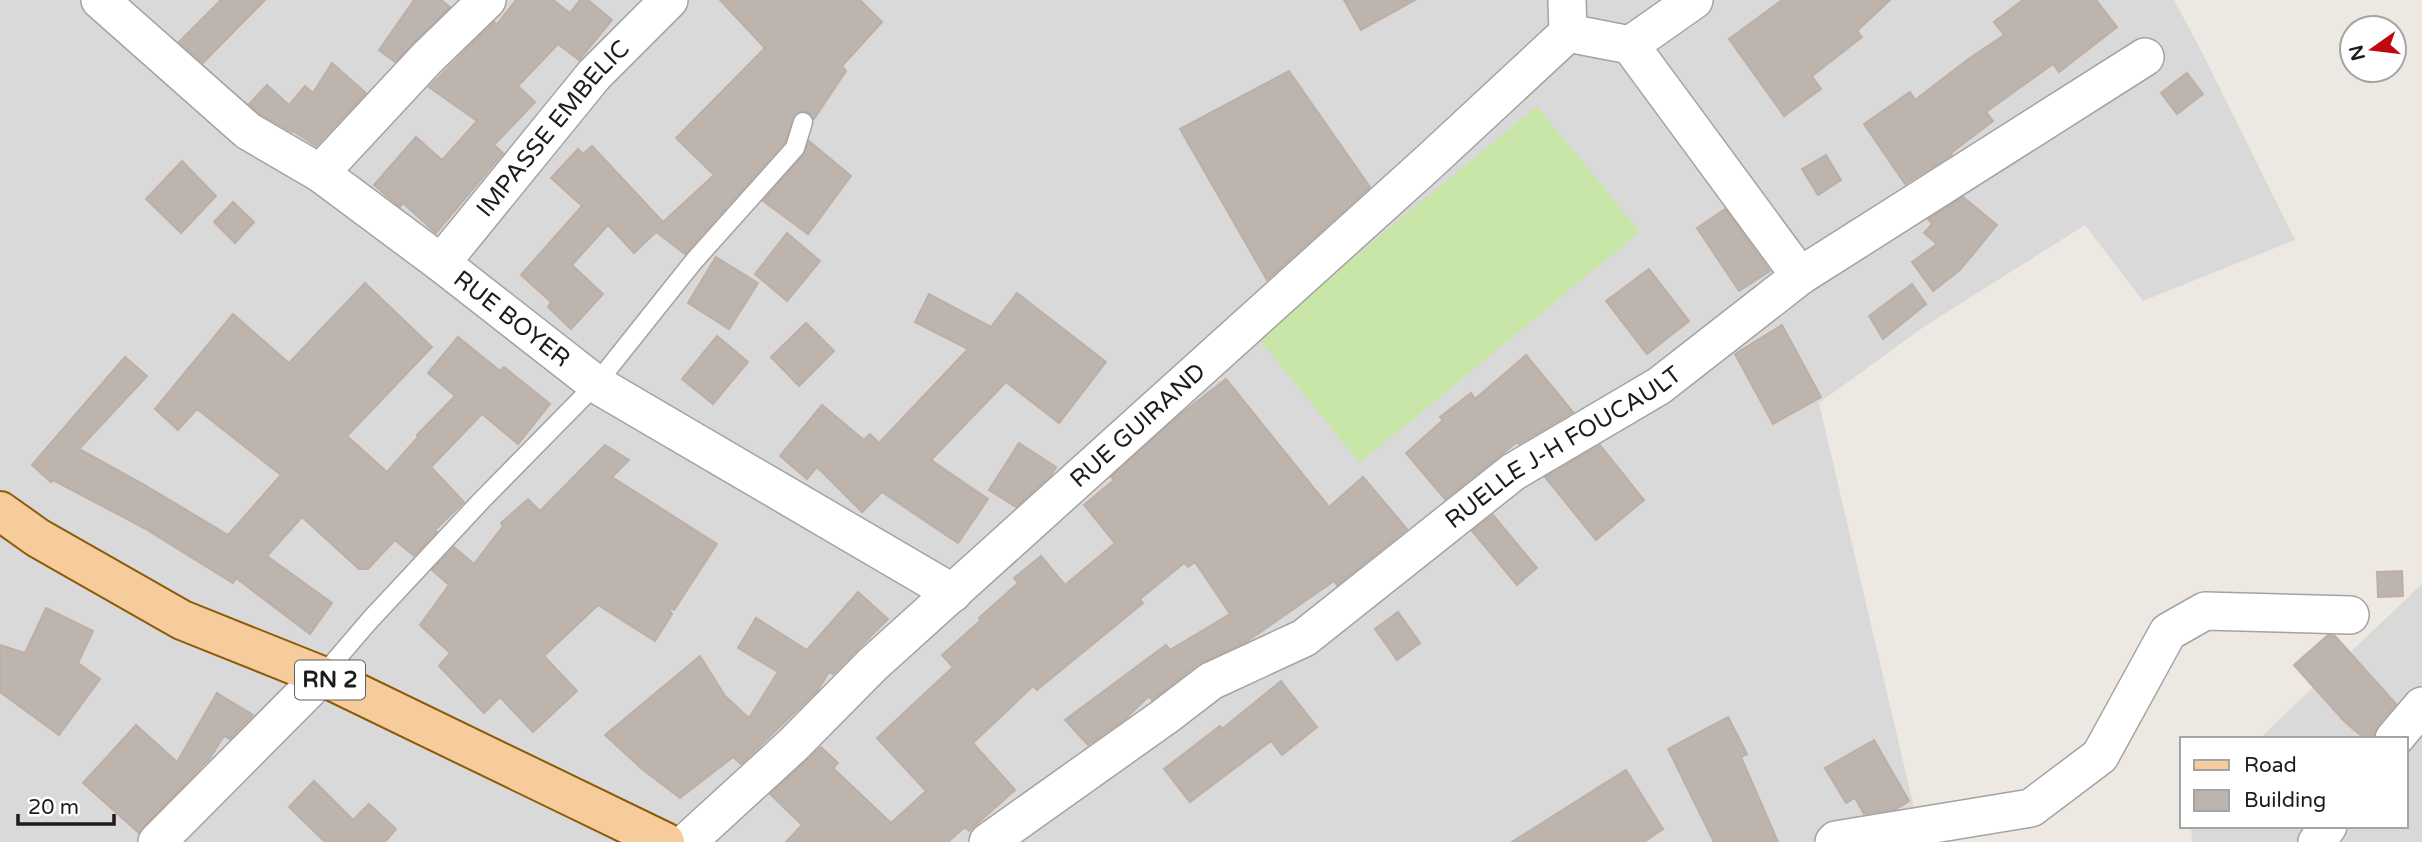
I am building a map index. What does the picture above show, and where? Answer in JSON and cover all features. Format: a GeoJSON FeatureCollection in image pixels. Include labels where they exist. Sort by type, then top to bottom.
{"type":"FeatureCollection","features":[{"type":"Feature","properties":{"kind":"main road","name":"RN 2"},"geometry":{"type":"LineString","coordinates":[[0,511],[38,538],[182,620],[322,676],[665,842]]}},
{"type":"Feature","properties":{"kind":"street","name":"RUE BOYER"},"geometry":{"type":"LineString","coordinates":[[100,0],[248,131],[320,173],[442,263],[596,384],[953,593]]}},
{"type":"Feature","properties":{"kind":"street"},"geometry":{"type":"LineString","coordinates":[[320,173],[427,58],[487,0]]}},
{"type":"Feature","properties":{"kind":"street","name":"IMPASSE EMBELIC"},"geometry":{"type":"LineString","coordinates":[[442,263],[594,75],[669,0]]}},
{"type":"Feature","properties":{"kind":"street"},"geometry":{"type":"LineString","coordinates":[[1630,44],[1694,0]]}},
{"type":"Feature","properties":{"kind":"street"},"geometry":{"type":"LineString","coordinates":[[1568,16],[1630,44],[1800,276]]}},
{"type":"Feature","properties":{"kind":"street","name":"RUE GUIRAND"},"geometry":{"type":"LineString","coordinates":[[687,842],[794,744],[872,665],[1418,173],[1568,16]]}},
{"type":"Feature","properties":{"kind":"street","name":"RUELLE J-H FOUCAULT"},"geometry":{"type":"LineString","coordinates":[[988,842],[1211,681],[1304,638],[1513,472],[1659,386],[1800,276],[2145,57]]}},
{"type":"Feature","properties":{"kind":"street"},"geometry":{"type":"LineString","coordinates":[[1834,842],[2031,808],[2100,757],[2168,632],[2205,611],[2350,615]]}},
{"type":"Feature","properties":{"kind":"street"},"geometry":{"type":"LineString","coordinates":[[158,842],[322,676]]}},
{"type":"Feature","properties":{"kind":"street"},"geometry":{"type":"LineString","coordinates":[[2396,737],[2422,706]]}},
{"type":"Feature","properties":{"kind":"lane"},"geometry":{"type":"LineString","coordinates":[[322,676],[370,620],[481,501],[596,384],[694,261],[795,148],[803,122]]}},
{"type":"Feature","properties":{"kind":"shaded area"},"geometry":{"type":"Polygon","coordinates":[[[0,0],[2174,0],[2295,240],[2143,301],[2085,225],[1925,326],[1819,403],[1922,842],[0,842],[0,0]]]}},
{"type":"Feature","properties":{"kind":"shaded area"},"geometry":{"type":"Polygon","coordinates":[[[2422,584],[2422,842],[2192,842],[2191,828],[2408,828],[2408,737],[2261,737],[2422,584]]]}},
{"type":"Feature","properties":{"kind":"green space"},"geometry":{"type":"Polygon","coordinates":[[[1537,106],[1640,232],[1360,463],[1257,337],[1537,106]]]}},
{"type":"Feature","properties":{"kind":"building"},"geometry":{"type":"Polygon","coordinates":[[[221,0],[265,0],[203,63],[179,42],[221,0]]]}},
{"type":"Feature","properties":{"kind":"building"},"geometry":{"type":"Polygon","coordinates":[[[414,0],[441,0],[450,7],[395,62],[379,50],[414,0]]]}},
{"type":"Feature","properties":{"kind":"building"},"geometry":{"type":"Polygon","coordinates":[[[516,0],[553,0],[570,13],[580,0],[588,0],[612,20],[579,60],[558,44],[518,86],[535,102],[494,145],[503,153],[436,233],[403,203],[400,207],[374,185],[416,137],[442,160],[477,121],[429,87],[494,22],[497,24],[516,0]]]}},
{"type":"Feature","properties":{"kind":"building"},"geometry":{"type":"Polygon","coordinates":[[[720,0],[860,0],[882,22],[842,66],[846,71],[814,119],[806,111],[795,114],[785,142],[685,254],[656,232],[634,253],[608,225],[572,265],[603,294],[571,329],[548,307],[551,302],[521,275],[582,206],[551,178],[578,149],[583,154],[592,146],[663,222],[714,175],[676,138],[765,48],[720,0]]]}},
{"type":"Feature","properties":{"kind":"building"},"geometry":{"type":"Polygon","coordinates":[[[1344,0],[1415,0],[1361,30],[1344,0]]]}},
{"type":"Feature","properties":{"kind":"building"},"geometry":{"type":"Polygon","coordinates":[[[1782,0],[1890,0],[1857,31],[1862,37],[1812,76],[1821,89],[1784,116],[1729,39],[1782,0]]]}},
{"type":"Feature","properties":{"kind":"building"},"geometry":{"type":"Polygon","coordinates":[[[2023,0],[2096,0],[2117,27],[2059,72],[2053,64],[1986,112],[1993,121],[1951,153],[1952,155],[1905,184],[1864,124],[1910,92],[1915,100],[2004,35],[1994,22],[2023,0]]]}},
{"type":"Feature","properties":{"kind":"building"},"geometry":{"type":"Polygon","coordinates":[[[332,63],[366,93],[316,146],[260,114],[249,104],[267,85],[289,105],[305,86],[313,93],[332,63]]]}},
{"type":"Feature","properties":{"kind":"building"},"geometry":{"type":"Polygon","coordinates":[[[1289,71],[1370,187],[1267,280],[1180,129],[1289,71]]]}},
{"type":"Feature","properties":{"kind":"building"},"geometry":{"type":"Polygon","coordinates":[[[2187,73],[2203,94],[2177,114],[2161,93],[2187,73]]]}},
{"type":"Feature","properties":{"kind":"building"},"geometry":{"type":"Polygon","coordinates":[[[809,141],[851,176],[808,234],[763,201],[803,156],[809,141]]]}},
{"type":"Feature","properties":{"kind":"building"},"geometry":{"type":"Polygon","coordinates":[[[1826,155],[1841,180],[1818,195],[1802,169],[1826,155]]]}},
{"type":"Feature","properties":{"kind":"building"},"geometry":{"type":"Polygon","coordinates":[[[182,161],[216,196],[181,233],[146,199],[182,161]]]}},
{"type":"Feature","properties":{"kind":"building"},"geometry":{"type":"Polygon","coordinates":[[[1963,197],[1997,225],[1960,270],[1933,291],[1912,262],[1937,244],[1924,233],[1932,224],[1928,219],[1963,197]]]}},
{"type":"Feature","properties":{"kind":"building"},"geometry":{"type":"Polygon","coordinates":[[[233,202],[254,222],[235,243],[214,222],[233,202]]]}},
{"type":"Feature","properties":{"kind":"building"},"geometry":{"type":"Polygon","coordinates":[[[1725,209],[1770,271],[1739,291],[1697,228],[1725,209]]]}},
{"type":"Feature","properties":{"kind":"building"},"geometry":{"type":"Polygon","coordinates":[[[787,233],[820,261],[787,301],[755,274],[787,233]]]}},
{"type":"Feature","properties":{"kind":"building"},"geometry":{"type":"Polygon","coordinates":[[[716,257],[758,283],[729,329],[688,303],[716,257]]]}},
{"type":"Feature","properties":{"kind":"building"},"geometry":{"type":"Polygon","coordinates":[[[1649,269],[1689,321],[1647,354],[1606,301],[1649,269]]]}},
{"type":"Feature","properties":{"kind":"building"},"geometry":{"type":"Polygon","coordinates":[[[365,283],[432,347],[347,436],[387,472],[417,435],[455,396],[428,373],[458,337],[500,371],[504,367],[550,404],[518,444],[482,414],[431,467],[464,502],[435,530],[437,532],[414,556],[395,540],[368,569],[359,569],[302,517],[267,556],[332,603],[310,634],[236,578],[233,583],[144,528],[53,480],[51,482],[32,465],[125,357],[147,376],[79,449],[228,535],[281,475],[197,409],[178,430],[155,409],[233,314],[289,363],[365,283]]]}},
{"type":"Feature","properties":{"kind":"building"},"geometry":{"type":"Polygon","coordinates":[[[1912,284],[1926,304],[1883,339],[1869,316],[1912,284]]]}},
{"type":"Feature","properties":{"kind":"building"},"geometry":{"type":"Polygon","coordinates":[[[1017,293],[1106,362],[1059,423],[1006,382],[931,460],[988,499],[958,543],[882,492],[862,512],[817,467],[807,479],[780,456],[822,405],[864,440],[870,434],[879,443],[968,349],[915,322],[929,294],[991,327],[1017,293]]]}},
{"type":"Feature","properties":{"kind":"building"},"geometry":{"type":"Polygon","coordinates":[[[806,323],[834,351],[799,386],[771,357],[806,323]]]}},
{"type":"Feature","properties":{"kind":"building"},"geometry":{"type":"Polygon","coordinates":[[[1782,325],[1821,397],[1773,424],[1735,354],[1782,325]]]}},
{"type":"Feature","properties":{"kind":"building"},"geometry":{"type":"Polygon","coordinates":[[[717,336],[748,362],[713,404],[682,379],[717,336]]]}},
{"type":"Feature","properties":{"kind":"building"},"geometry":{"type":"Polygon","coordinates":[[[1526,355],[1573,412],[1519,444],[1517,442],[1445,499],[1406,453],[1443,420],[1440,417],[1471,393],[1475,399],[1526,355]]]}},
{"type":"Feature","properties":{"kind":"building"},"geometry":{"type":"Polygon","coordinates":[[[1226,379],[1329,507],[1363,477],[1407,529],[1337,585],[1334,581],[1246,642],[1198,664],[1152,700],[1149,696],[1125,719],[1088,745],[1065,720],[1166,645],[1170,650],[1230,614],[1195,562],[1188,567],[1184,563],[1140,599],[1143,603],[1037,690],[1033,686],[973,743],[1015,790],[969,831],[965,827],[948,842],[786,842],[802,825],[770,794],[821,747],[838,763],[833,768],[891,823],[926,791],[877,738],[953,667],[942,655],[1018,583],[1014,578],[1041,556],[1065,585],[1115,543],[1084,505],[1114,480],[1111,477],[1176,418],[1226,379]]]}},
{"type":"Feature","properties":{"kind":"building"},"geometry":{"type":"Polygon","coordinates":[[[1019,443],[1056,467],[1052,474],[1016,507],[989,490],[1019,443]]]}},
{"type":"Feature","properties":{"kind":"building"},"geometry":{"type":"Polygon","coordinates":[[[605,445],[629,460],[612,477],[717,544],[674,610],[667,606],[672,614],[655,641],[598,605],[544,656],[577,691],[533,732],[500,697],[484,713],[439,666],[450,653],[420,625],[449,585],[432,570],[454,547],[474,564],[503,526],[501,523],[528,499],[540,511],[605,445]]]}},
{"type":"Feature","properties":{"kind":"building"},"geometry":{"type":"Polygon","coordinates":[[[1600,445],[1644,500],[1596,540],[1545,477],[1600,445]]]}},
{"type":"Feature","properties":{"kind":"building"},"geometry":{"type":"Polygon","coordinates":[[[1493,515],[1537,568],[1517,585],[1472,531],[1493,515]]]}},
{"type":"Feature","properties":{"kind":"building"},"geometry":{"type":"Polygon","coordinates":[[[2402,571],[2403,596],[2378,597],[2377,572],[2402,571]]]}},
{"type":"Feature","properties":{"kind":"building"},"geometry":{"type":"Polygon","coordinates":[[[858,592],[888,619],[833,674],[829,672],[818,690],[741,764],[733,757],[680,798],[642,769],[605,735],[700,656],[725,696],[749,718],[778,672],[738,648],[756,618],[807,650],[858,592]]]}},
{"type":"Feature","properties":{"kind":"building"},"geometry":{"type":"Polygon","coordinates":[[[46,608],[93,631],[78,663],[100,679],[59,735],[0,692],[0,645],[25,653],[46,608]]]}},
{"type":"Feature","properties":{"kind":"building"},"geometry":{"type":"Polygon","coordinates":[[[1398,612],[1420,643],[1397,660],[1375,629],[1398,612]]]}},
{"type":"Feature","properties":{"kind":"building"},"geometry":{"type":"Polygon","coordinates":[[[2328,635],[2335,636],[2396,704],[2378,725],[2375,737],[2363,737],[2344,721],[2294,665],[2328,635]]]}},
{"type":"Feature","properties":{"kind":"building"},"geometry":{"type":"Polygon","coordinates":[[[1281,681],[1317,727],[1282,755],[1271,741],[1190,802],[1164,769],[1220,726],[1222,729],[1281,681]]]}},
{"type":"Feature","properties":{"kind":"building"},"geometry":{"type":"Polygon","coordinates":[[[217,693],[253,715],[230,739],[224,736],[210,758],[139,833],[83,783],[136,725],[177,762],[217,693]]]}},
{"type":"Feature","properties":{"kind":"building"},"geometry":{"type":"Polygon","coordinates":[[[1728,717],[1747,754],[1741,757],[1778,842],[1714,842],[1668,749],[1728,717]]]}},
{"type":"Feature","properties":{"kind":"building"},"geometry":{"type":"Polygon","coordinates":[[[1874,740],[1909,801],[1896,809],[1864,814],[1855,798],[1846,803],[1825,768],[1874,740]]]}},
{"type":"Feature","properties":{"kind":"building"},"geometry":{"type":"Polygon","coordinates":[[[1626,770],[1663,829],[1644,842],[1512,842],[1626,770]]]}},
{"type":"Feature","properties":{"kind":"building"},"geometry":{"type":"Polygon","coordinates":[[[314,781],[353,820],[369,804],[396,829],[385,842],[325,842],[289,807],[314,781]]]}}]}
